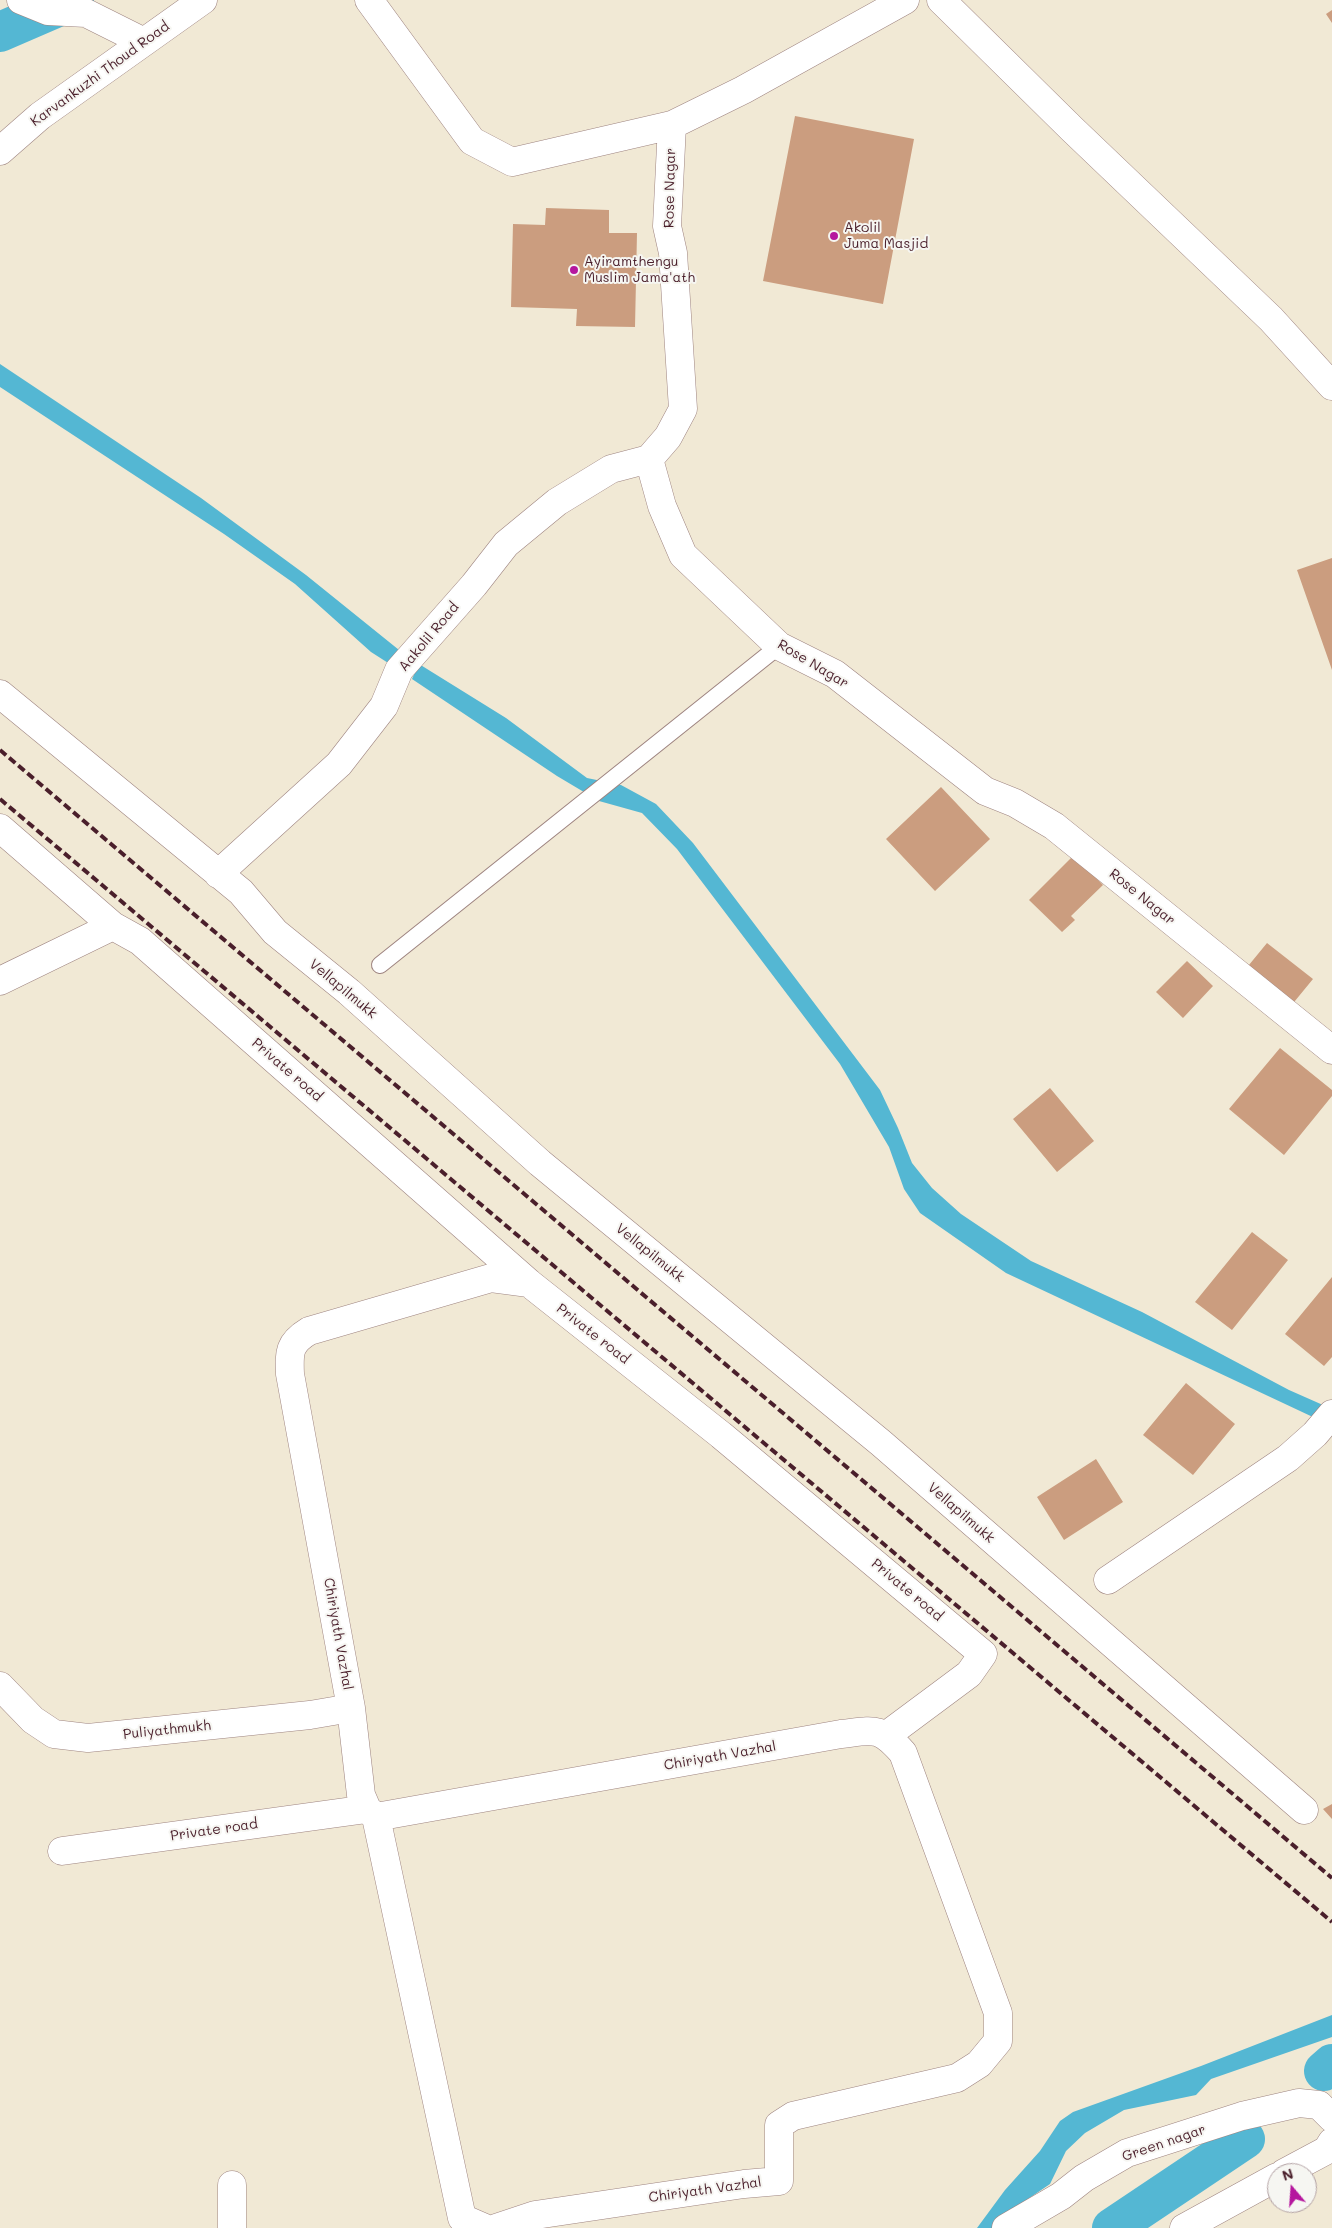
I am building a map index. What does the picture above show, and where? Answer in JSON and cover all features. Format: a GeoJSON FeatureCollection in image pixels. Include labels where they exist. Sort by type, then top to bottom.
{"type":"FeatureCollection","features":[{"type":"Feature","properties":{"kind":"street"},"geometry":{"type":"LineString","coordinates":[[21,0],[48,11],[86,13],[144,42]]}},
{"type":"Feature","properties":{"kind":"street","name":"Karvankuzhi Thoud Road"},"geometry":{"type":"LineString","coordinates":[[0,151],[40,116],[203,0]]}},
{"type":"Feature","properties":{"kind":"street"},"geometry":{"type":"LineString","coordinates":[[369,0],[472,141],[512,162],[672,125],[743,90],[905,0]]}},
{"type":"Feature","properties":{"kind":"street"},"geometry":{"type":"LineString","coordinates":[[941,0],[1072,129],[1272,319],[1332,386]]}},
{"type":"Feature","properties":{"kind":"street","name":"Rose Nagar"},"geometry":{"type":"LineString","coordinates":[[672,125],[667,226],[673,253],[683,409],[668,437],[649,459],[662,506],[683,555],[779,646],[835,674],[985,791],[1015,804],[1054,826],[1332,1050]]}},
{"type":"Feature","properties":{"kind":"street","name":"Aakolil Road"},"geometry":{"type":"LineString","coordinates":[[218,874],[339,764],[384,706],[399,670],[474,585],[506,544],[557,502],[611,469],[649,459]]}},
{"type":"Feature","properties":{"kind":"street","name":"Vellapilmukk"},"geometry":{"type":"LineString","coordinates":[[0,694],[241,892],[275,932],[348,992],[540,1163],[881,1443],[1304,1810]]}},
{"type":"Feature","properties":{"kind":"street","name":"Private road"},"geometry":{"type":"LineString","coordinates":[[0,828],[81,896],[113,926],[140,941],[529,1283],[721,1435],[983,1654],[969,1674],[887,1735]]}},
{"type":"Feature","properties":{"kind":"street"},"geometry":{"type":"LineString","coordinates":[[0,981],[113,926]]}},
{"type":"Feature","properties":{"kind":"street","name":"Chiriyath Vazhal"},"geometry":{"type":"LineString","coordinates":[[496,2228],[535,2215],[744,2184],[779,2181],[779,2126],[793,2116],[957,2078],[979,2064],[998,2041],[998,2013],[903,1753],[887,1735],[871,1731],[841,1734],[372,1813],[361,1795],[351,1708],[290,1374],[289,1353],[298,1338],[309,1331],[490,1278],[529,1283]]}},
{"type":"Feature","properties":{"kind":"street"},"geometry":{"type":"LineString","coordinates":[[1108,1580],[1288,1458],[1316,1434],[1332,1414]]}},
{"type":"Feature","properties":{"kind":"street","name":"Puliyathmukh"},"geometry":{"type":"LineString","coordinates":[[0,1686],[33,1720],[54,1734],[88,1738],[310,1715],[351,1708]]}},
{"type":"Feature","properties":{"kind":"street"},"geometry":{"type":"LineString","coordinates":[[372,1813],[462,2218],[486,2228]]}},
{"type":"Feature","properties":{"kind":"street","name":"Private road"},"geometry":{"type":"LineString","coordinates":[[62,1851],[372,1813]]}},
{"type":"Feature","properties":{"kind":"street","name":"Green nagar"},"geometry":{"type":"LineString","coordinates":[[1006,2228],[1061,2196],[1084,2178],[1127,2153],[1242,2116],[1299,2103],[1319,2105],[1332,2118]]}},
{"type":"Feature","properties":{"kind":"street"},"geometry":{"type":"LineString","coordinates":[[1303,2163],[1327,2150],[1332,2142]]}},
{"type":"Feature","properties":{"kind":"street"},"geometry":{"type":"LineString","coordinates":[[1184,2228],[1267,2182]]}},
{"type":"Feature","properties":{"kind":"street"},"geometry":{"type":"LineString","coordinates":[[232,2185],[232,2228]]}},
{"type":"Feature","properties":{"kind":"lane"},"geometry":{"type":"LineString","coordinates":[[380,965],[779,646]]}},
{"type":"Feature","properties":{"kind":"water"},"geometry":{"type":"Polygon","coordinates":[[[0,364],[201,498],[306,575],[404,654],[396,668],[371,652],[295,584],[224,534],[0,387],[0,364]]]}},
{"type":"Feature","properties":{"kind":"water"},"geometry":{"type":"Polygon","coordinates":[[[419,664],[506,718],[587,778],[621,785],[656,804],[693,843],[880,1090],[912,1163],[932,1188],[961,1214],[1031,1261],[1142,1312],[1289,1390],[1332,1409],[1332,1426],[1006,1273],[920,1213],[904,1189],[889,1147],[840,1064],[677,849],[642,813],[599,801],[557,776],[412,679],[419,664]]]}},
{"type":"Feature","properties":{"kind":"water"},"geometry":{"type":"Polygon","coordinates":[[[1332,2015],[1332,2037],[1211,2079],[1196,2095],[1124,2110],[1085,2133],[1066,2151],[1050,2184],[1028,2199],[1007,2228],[977,2228],[1005,2190],[1040,2151],[1060,2121],[1073,2112],[1201,2066],[1332,2015]]]}},
{"type":"Feature","properties":{"kind":"building"},"geometry":{"type":"Polygon","coordinates":[[[1332,10],[1332,23],[1326,14],[1332,10]]]}},
{"type":"Feature","properties":{"kind":"building","name":"Akolil Juma Masjid"},"geometry":{"type":"Polygon","coordinates":[[[795,116],[914,139],[883,304],[763,281],[795,116]]]}},
{"type":"Feature","properties":{"kind":"building","name":"Ayiramthengu Muslim Jama'ath"},"geometry":{"type":"Polygon","coordinates":[[[546,208],[609,210],[609,233],[637,233],[635,327],[576,326],[577,309],[511,307],[513,224],[545,225],[546,208]]]}},
{"type":"Feature","properties":{"kind":"building"},"geometry":{"type":"Polygon","coordinates":[[[1332,558],[1332,670],[1297,570],[1332,558]]]}},
{"type":"Feature","properties":{"kind":"building"},"geometry":{"type":"Polygon","coordinates":[[[941,787],[990,839],[935,891],[886,839],[941,787]]]}},
{"type":"Feature","properties":{"kind":"building"},"geometry":{"type":"Polygon","coordinates":[[[1074,855],[1103,885],[1071,916],[1075,920],[1062,932],[1029,900],[1074,855]]]}},
{"type":"Feature","properties":{"kind":"building"},"geometry":{"type":"Polygon","coordinates":[[[1267,943],[1313,979],[1290,1007],[1244,971],[1267,943]]]}},
{"type":"Feature","properties":{"kind":"building"},"geometry":{"type":"Polygon","coordinates":[[[1187,961],[1213,986],[1183,1018],[1156,992],[1187,961]]]}},
{"type":"Feature","properties":{"kind":"building"},"geometry":{"type":"Polygon","coordinates":[[[1280,1048],[1332,1090],[1332,1096],[1284,1155],[1229,1109],[1280,1048]]]}},
{"type":"Feature","properties":{"kind":"building"},"geometry":{"type":"Polygon","coordinates":[[[1050,1088],[1094,1141],[1057,1172],[1013,1119],[1050,1088]]]}},
{"type":"Feature","properties":{"kind":"building"},"geometry":{"type":"Polygon","coordinates":[[[1252,1232],[1288,1260],[1232,1330],[1195,1302],[1252,1232]]]}},
{"type":"Feature","properties":{"kind":"building"},"geometry":{"type":"Polygon","coordinates":[[[1332,1277],[1332,1357],[1324,1366],[1285,1334],[1332,1277]]]}},
{"type":"Feature","properties":{"kind":"building"},"geometry":{"type":"Polygon","coordinates":[[[1186,1383],[1235,1424],[1193,1475],[1143,1435],[1186,1383]]]}},
{"type":"Feature","properties":{"kind":"building"},"geometry":{"type":"Polygon","coordinates":[[[1096,1459],[1123,1502],[1064,1540],[1037,1497],[1096,1459]]]}},
{"type":"Feature","properties":{"kind":"building"},"geometry":{"type":"Polygon","coordinates":[[[1332,1804],[1332,1819],[1323,1809],[1332,1804]]]}},
{"type":"Feature","properties":{"kind":"waterway"},"geometry":{"type":"LineString","coordinates":[[0,32],[74,0]]}},
{"type":"Feature","properties":{"kind":"waterway"},"geometry":{"type":"LineString","coordinates":[[1324,2071],[1332,2064]]}},
{"type":"Feature","properties":{"kind":"waterway"},"geometry":{"type":"LineString","coordinates":[[1112,2228],[1245,2139]]}},
{"type":"Feature","properties":{"kind":"railway"},"geometry":{"type":"LineString","coordinates":[[0,750],[1332,1878]]}},
{"type":"Feature","properties":{"kind":"railway"},"geometry":{"type":"LineString","coordinates":[[0,799],[1332,1922]]}},
{"type":"Feature","properties":{"kind":"place","name":"Akolil Juma Masjid"},"geometry":{"type":"Point","coordinates":[834,236]}},
{"type":"Feature","properties":{"kind":"place","name":"Ayiramthengu Muslim Jama'ath"},"geometry":{"type":"Point","coordinates":[574,270]}}]}
